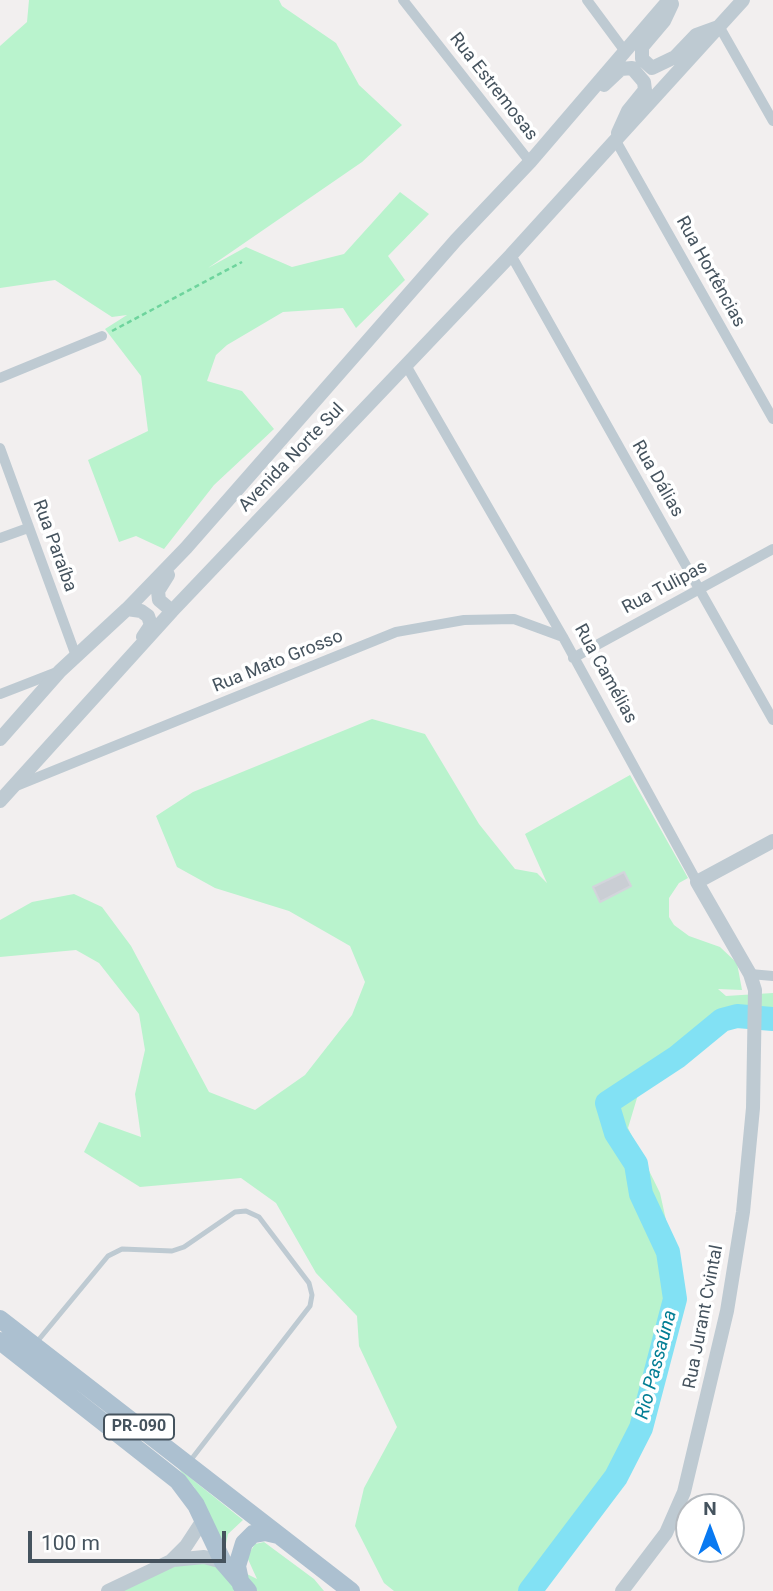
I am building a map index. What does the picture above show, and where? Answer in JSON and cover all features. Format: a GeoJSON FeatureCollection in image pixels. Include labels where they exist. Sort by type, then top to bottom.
{"type":"FeatureCollection","features":[{"type":"Feature","properties":{"kind":"main road","name":"PR-090"},"geometry":{"type":"LineString","coordinates":[[0,1319],[278,1535],[334,1583],[351,1591]]}},
{"type":"Feature","properties":{"kind":"main road","name":"PR-090"},"geometry":{"type":"LineString","coordinates":[[0,1341],[165,1469],[187,1492],[223,1562],[245,1588]]}},
{"type":"Feature","properties":{"kind":"main road"},"geometry":{"type":"LineString","coordinates":[[245,1588],[237,1566],[244,1543],[253,1534],[265,1532],[278,1535]]}},
{"type":"Feature","properties":{"kind":"street","name":"Rua Estremosas"},"geometry":{"type":"LineString","coordinates":[[403,0],[530,162]]}},
{"type":"Feature","properties":{"kind":"street"},"geometry":{"type":"LineString","coordinates":[[587,0],[624,50]]}},
{"type":"Feature","properties":{"kind":"street","name":"Avenida Norte Sul"},"geometry":{"type":"LineString","coordinates":[[0,739],[60,671],[127,609],[186,548],[456,240],[530,162],[624,50],[672,0]]}},
{"type":"Feature","properties":{"kind":"street","name":"Avenida Norte Sul"},"geometry":{"type":"LineString","coordinates":[[672,0],[664,21],[642,47],[642,59],[652,68],[676,57],[696,34],[719,26]]}},
{"type":"Feature","properties":{"kind":"street","name":"Avenida Norte Sul"},"geometry":{"type":"LineString","coordinates":[[0,801],[172,611],[407,367],[615,143],[743,0]]}},
{"type":"Feature","properties":{"kind":"street"},"geometry":{"type":"LineString","coordinates":[[719,26],[773,121]]}},
{"type":"Feature","properties":{"kind":"street","name":"Avenida Norte Sul"},"geometry":{"type":"LineString","coordinates":[[574,110],[621,69],[632,68],[644,82],[645,90],[621,122],[615,143]]}},
{"type":"Feature","properties":{"kind":"street","name":"Rua Hortências"},"geometry":{"type":"LineString","coordinates":[[615,143],[773,419]]}},
{"type":"Feature","properties":{"kind":"street","name":"Rua Dálias"},"geometry":{"type":"LineString","coordinates":[[511,255],[773,720]]}},
{"type":"Feature","properties":{"kind":"street"},"geometry":{"type":"LineString","coordinates":[[0,378],[102,336]]}},
{"type":"Feature","properties":{"kind":"street","name":"Rua Camélias"},"geometry":{"type":"LineString","coordinates":[[407,367],[563,637],[750,974],[756,1005]]}},
{"type":"Feature","properties":{"kind":"street","name":"Rua Paraíba"},"geometry":{"type":"LineString","coordinates":[[0,448],[76,656]]}},
{"type":"Feature","properties":{"kind":"street"},"geometry":{"type":"LineString","coordinates":[[0,538],[28,528]]}},
{"type":"Feature","properties":{"kind":"street"},"geometry":{"type":"LineString","coordinates":[[172,611],[159,600],[158,591],[186,548]]}},
{"type":"Feature","properties":{"kind":"street","name":"Rua Tulipas"},"geometry":{"type":"LineString","coordinates":[[573,658],[773,549]]}},
{"type":"Feature","properties":{"kind":"street"},"geometry":{"type":"LineString","coordinates":[[127,609],[141,611],[148,616],[150,625],[130,658]]}},
{"type":"Feature","properties":{"kind":"street","name":"Rua Mato Grosso"},"geometry":{"type":"LineString","coordinates":[[13,787],[396,632],[464,620],[514,619],[563,637]]}},
{"type":"Feature","properties":{"kind":"street"},"geometry":{"type":"LineString","coordinates":[[0,694],[60,671]]}},
{"type":"Feature","properties":{"kind":"street"},"geometry":{"type":"LineString","coordinates":[[697,882],[773,841]]}},
{"type":"Feature","properties":{"kind":"street"},"geometry":{"type":"LineString","coordinates":[[750,974],[773,976]]}},
{"type":"Feature","properties":{"kind":"street","name":"Rua Jurant Cvintal"},"geometry":{"type":"LineString","coordinates":[[622,1591],[653,1552],[671,1522],[684,1492],[699,1436],[727,1311],[743,1212],[753,1108],[756,1005]]}},
{"type":"Feature","properties":{"kind":"street"},"geometry":{"type":"LineString","coordinates":[[108,1591],[171,1560],[186,1546],[203,1520]]}},
{"type":"Feature","properties":{"kind":"street"},"geometry":{"type":"LineString","coordinates":[[171,1560],[204,1558],[223,1562]]}},
{"type":"Feature","properties":{"kind":"lane"},"geometry":{"type":"LineString","coordinates":[[34,1345],[108,1255],[122,1249],[172,1251],[184,1247],[235,1212],[246,1211],[259,1217],[309,1283],[312,1295],[310,1306],[188,1464]]}},
{"type":"Feature","properties":{"kind":"path"},"geometry":{"type":"LineString","coordinates":[[102,336],[242,262]]}},
{"type":"Feature","properties":{"kind":"green space"},"geometry":{"type":"Polygon","coordinates":[[[29,0],[279,0],[282,6],[336,43],[359,85],[402,125],[362,162],[208,268],[246,247],[292,267],[344,254],[400,192],[429,214],[388,256],[405,280],[356,328],[343,308],[283,312],[227,345],[216,355],[207,381],[242,391],[274,429],[214,485],[164,549],[136,536],[119,542],[88,460],[148,431],[141,376],[105,329],[127,315],[112,317],[55,280],[0,288],[0,46],[27,22],[29,0]]]}},
{"type":"Feature","properties":{"kind":"green space"},"geometry":{"type":"Polygon","coordinates":[[[372,719],[425,734],[479,824],[515,869],[537,873],[547,883],[525,834],[630,775],[688,878],[679,883],[669,898],[669,917],[674,925],[689,936],[720,947],[737,963],[742,990],[718,989],[726,996],[773,993],[773,1019],[748,1017],[640,1088],[628,1128],[660,1193],[681,1288],[649,1434],[617,1489],[537,1591],[394,1591],[384,1583],[355,1526],[364,1488],[397,1427],[359,1346],[357,1316],[316,1273],[276,1203],[241,1178],[140,1187],[84,1152],[99,1122],[141,1137],[135,1094],[145,1050],[139,1014],[99,963],[76,950],[0,957],[0,920],[32,902],[74,894],[102,907],[131,946],[209,1092],[255,1110],[305,1075],[352,1015],[365,982],[350,946],[289,911],[215,888],[177,867],[156,816],[193,792],[372,719]]]}},
{"type":"Feature","properties":{"kind":"green space"},"geometry":{"type":"Polygon","coordinates":[[[178,1468],[243,1520],[228,1534],[225,1548],[194,1487],[178,1468]]]}},
{"type":"Feature","properties":{"kind":"green space"},"geometry":{"type":"Polygon","coordinates":[[[264,1542],[314,1579],[324,1591],[110,1591],[200,1557],[237,1569],[257,1579],[247,1557],[255,1544],[264,1542]]]}},
{"type":"Feature","properties":{"kind":"building"},"geometry":{"type":"Polygon","coordinates":[[[624,872],[631,886],[600,902],[593,887],[624,872]]]}},
{"type":"Feature","properties":{"kind":"waterway","name":"Rio Passaúna"},"geometry":{"type":"LineString","coordinates":[[530,1591],[616,1477],[641,1428],[675,1299],[668,1252],[641,1194],[636,1164],[616,1133],[607,1103],[677,1057],[722,1020],[737,1016],[773,1019]]}}]}
